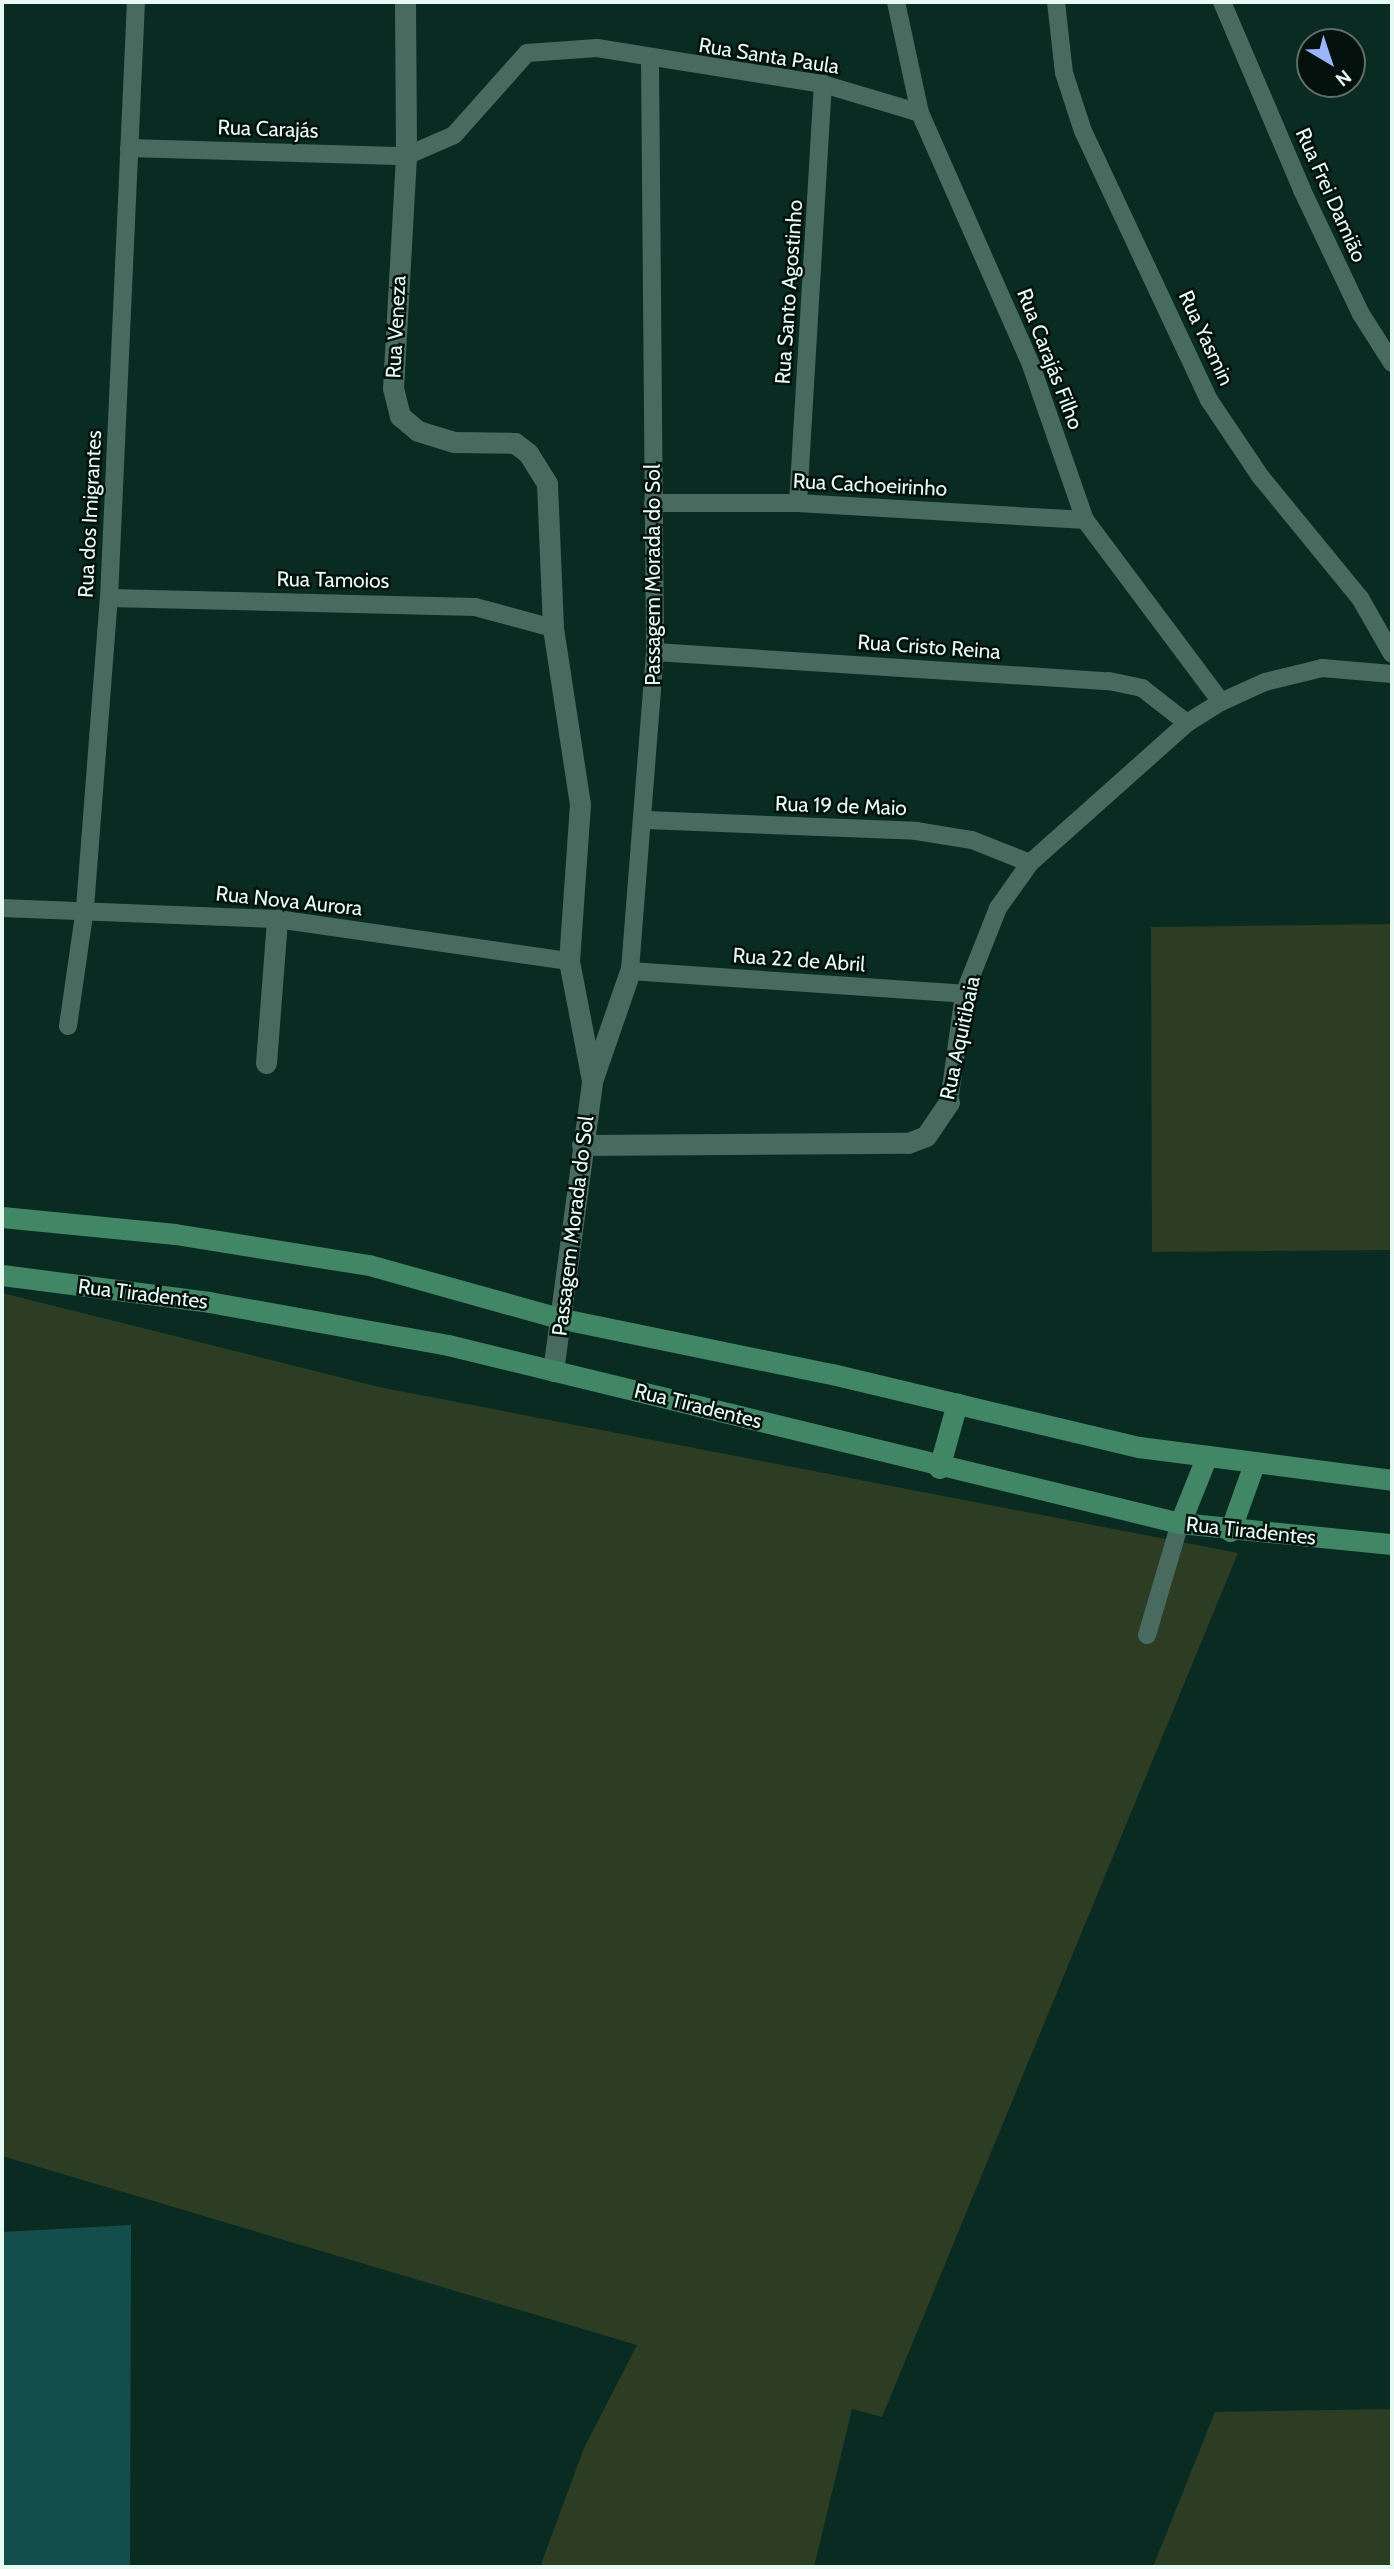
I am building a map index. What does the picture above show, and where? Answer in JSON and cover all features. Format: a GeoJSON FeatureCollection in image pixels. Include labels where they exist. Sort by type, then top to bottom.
{"type":"FeatureCollection","features":[{"type":"Feature","properties":{"kind":"street","name":"Rua Veneza"},"geometry":{"type":"LineString","coordinates":[[405,2],[406,156],[393,388],[400,416],[437,439],[515,443],[528,453],[547,484],[553,628]]}},
{"type":"Feature","properties":{"kind":"street","name":"Passagem Morada do Sol"},"geometry":{"type":"LineString","coordinates":[[553,628],[580,804],[569,961],[592,1081]]}},
{"type":"Feature","properties":{"kind":"street"},"geometry":{"type":"LineString","coordinates":[[266,1063],[277,919]]}},
{"type":"Feature","properties":{"kind":"street","name":"Passagem Morada do Sol"},"geometry":{"type":"LineString","coordinates":[[553,1371],[563,1319],[582,1145],[592,1081],[630,971]]}},
{"type":"Feature","properties":{"kind":"street","name":"Rua Aquitibaia"},"geometry":{"type":"LineString","coordinates":[[582,1145],[908,1143],[926,1136],[949,1102]]}},
{"type":"Feature","properties":{"kind":"street"},"geometry":{"type":"LineString","coordinates":[[2,1217],[175,1234],[369,1265],[563,1319],[1206,1458],[1392,1480]]}},
{"type":"Feature","properties":{"kind":"street","name":"Rua Tiradentes"},"geometry":{"type":"LineString","coordinates":[[2,1275],[209,1301],[553,1371],[939,1468],[1180,1524],[1230,1531],[1392,1544]]}},
{"type":"Feature","properties":{"kind":"street"},"geometry":{"type":"LineString","coordinates":[[939,1468],[957,1403]]}},
{"type":"Feature","properties":{"kind":"street"},"geometry":{"type":"LineString","coordinates":[[1180,1524],[1206,1458]]}},
{"type":"Feature","properties":{"kind":"street"},"geometry":{"type":"LineString","coordinates":[[1230,1531],[1254,1464]]}},
{"type":"Feature","properties":{"kind":"lane","name":"Rua dos Imigrantes"},"geometry":{"type":"LineString","coordinates":[[68,1026],[85,908],[109,598],[136,2]]}},
{"type":"Feature","properties":{"kind":"lane","name":"Rua Carajás Filho"},"geometry":{"type":"LineString","coordinates":[[896,2],[919,113],[1031,365],[1085,520],[1222,702]]}},
{"type":"Feature","properties":{"kind":"lane","name":"Rua Yasmin"},"geometry":{"type":"LineString","coordinates":[[1056,2],[1064,73],[1083,131],[1209,400],[1260,476],[1360,598],[1392,654]]}},
{"type":"Feature","properties":{"kind":"lane","name":"Rua Frei Damião"},"geometry":{"type":"LineString","coordinates":[[1222,2],[1302,190],[1361,314],[1392,363]]}},
{"type":"Feature","properties":{"kind":"lane","name":"Rua Santa Paula"},"geometry":{"type":"LineString","coordinates":[[406,156],[454,135],[527,52],[597,48],[650,62],[823,84],[919,113]]}},
{"type":"Feature","properties":{"kind":"lane","name":"Passagem Morada do Sol"},"geometry":{"type":"LineString","coordinates":[[630,971],[646,820],[655,652],[650,62]]}},
{"type":"Feature","properties":{"kind":"lane","name":"Rua Santo Agostinho"},"geometry":{"type":"LineString","coordinates":[[798,503],[823,84]]}},
{"type":"Feature","properties":{"kind":"lane","name":"Rua Carajás"},"geometry":{"type":"LineString","coordinates":[[129,148],[406,156]]}},
{"type":"Feature","properties":{"kind":"lane","name":"Rua Cachoeirinho"},"geometry":{"type":"LineString","coordinates":[[653,503],[798,503],[1085,520]]}},
{"type":"Feature","properties":{"kind":"lane","name":"Rua Tamoios"},"geometry":{"type":"LineString","coordinates":[[109,598],[475,607],[553,628]]}},
{"type":"Feature","properties":{"kind":"lane","name":"Rua Cristo Reina"},"geometry":{"type":"LineString","coordinates":[[655,652],[1110,681],[1142,688],[1186,723]]}},
{"type":"Feature","properties":{"kind":"lane","name":"Rua Aquitibaia"},"geometry":{"type":"LineString","coordinates":[[949,1102],[964,994],[998,908],[1030,863],[1186,723],[1222,702],[1265,682],[1322,668],[1392,674]]}},
{"type":"Feature","properties":{"kind":"lane","name":"Rua 19 de Maio"},"geometry":{"type":"LineString","coordinates":[[646,820],[916,831],[972,840],[1030,863]]}},
{"type":"Feature","properties":{"kind":"lane","name":"Rua Nova Aurora"},"geometry":{"type":"LineString","coordinates":[[2,908],[85,908],[277,919],[569,961]]}},
{"type":"Feature","properties":{"kind":"lane","name":"Rua 22 de Abril"},"geometry":{"type":"LineString","coordinates":[[630,971],[964,994]]}},
{"type":"Feature","properties":{"kind":"lane"},"geometry":{"type":"LineString","coordinates":[[1147,1635],[1180,1524]]}},
{"type":"Feature","properties":{"kind":"green space"},"geometry":{"type":"Polygon","coordinates":[[[1392,924],[1392,1250],[1152,1252],[1151,927],[1392,924]]]}},
{"type":"Feature","properties":{"kind":"green space"},"geometry":{"type":"Polygon","coordinates":[[[2,1293],[379,1387],[1238,1553],[882,2417],[852,2409],[814,2567],[540,2567],[584,2448],[637,2345],[2,2156],[2,1293]]]}},
{"type":"Feature","properties":{"kind":"green space"},"geometry":{"type":"Polygon","coordinates":[[[1392,2409],[1392,2567],[1153,2567],[1215,2412],[1392,2409]]]}},
{"type":"Feature","properties":{"kind":"building"},"geometry":{"type":"Polygon","coordinates":[[[131,2225],[130,2567],[2,2567],[2,2232],[131,2225]]]}}]}
